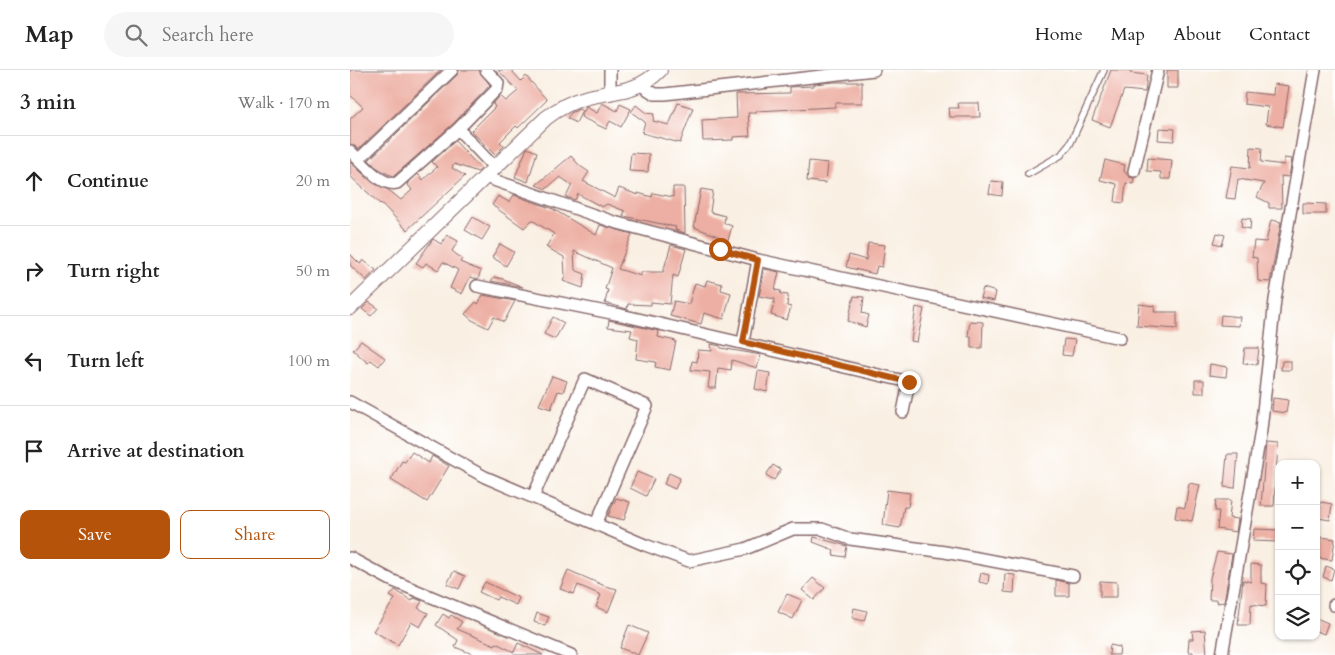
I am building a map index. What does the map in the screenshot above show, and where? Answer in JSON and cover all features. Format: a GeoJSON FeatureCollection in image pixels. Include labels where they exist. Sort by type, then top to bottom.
{"type":"FeatureCollection","features":[{"type":"Feature","properties":{"kind":"street"},"geometry":{"type":"LineString","coordinates":[[452,70],[354,155],[382,180],[392,184],[404,178],[458,129],[498,89],[498,83],[486,70]]}},
{"type":"Feature","properties":{"kind":"street"},"geometry":{"type":"LineString","coordinates":[[610,70],[610,94]]}},
{"type":"Feature","properties":{"kind":"street"},"geometry":{"type":"LineString","coordinates":[[350,308],[546,118],[561,107],[590,96],[610,94],[641,85],[660,70]]}},
{"type":"Feature","properties":{"kind":"street"},"geometry":{"type":"LineString","coordinates":[[641,85],[655,94],[665,94],[874,70]]}},
{"type":"Feature","properties":{"kind":"street"},"geometry":{"type":"LineString","coordinates":[[1134,171],[1158,70]]}},
{"type":"Feature","properties":{"kind":"street"},"geometry":{"type":"LineString","coordinates":[[1222,655],[1261,430],[1275,300],[1315,70]]}},
{"type":"Feature","properties":{"kind":"street"},"geometry":{"type":"LineString","coordinates":[[458,129],[489,172],[614,222],[758,260],[1120,338]]}},
{"type":"Feature","properties":{"kind":"street"},"geometry":{"type":"LineString","coordinates":[[743,342],[758,260]]}},
{"type":"Feature","properties":{"kind":"street"},"geometry":{"type":"LineString","coordinates":[[477,286],[743,342],[909,382],[903,412]]}},
{"type":"Feature","properties":{"kind":"street"},"geometry":{"type":"LineString","coordinates":[[533,497],[585,379],[647,406],[596,524]]}},
{"type":"Feature","properties":{"kind":"street"},"geometry":{"type":"LineString","coordinates":[[350,402],[462,465],[596,524],[689,560],[745,548],[793,529],[822,529],[850,539],[945,552],[1073,576]]}},
{"type":"Feature","properties":{"kind":"street"},"geometry":{"type":"LineString","coordinates":[[350,558],[391,580],[571,655]]}},
{"type":"Feature","properties":{"kind":"lane"},"geometry":{"type":"LineString","coordinates":[[1028,174],[1061,155],[1070,144],[1104,70]]}},
{"type":"Feature","properties":{"kind":"building"},"geometry":{"type":"Polygon","coordinates":[[[350,70],[441,70],[359,149],[350,144],[350,119],[363,107],[350,95],[350,70]]]}},
{"type":"Feature","properties":{"kind":"building"},"geometry":{"type":"Polygon","coordinates":[[[459,70],[479,70],[490,85],[453,124],[394,176],[376,167],[369,160],[457,75],[459,70]]]}},
{"type":"Feature","properties":{"kind":"building"},"geometry":{"type":"Polygon","coordinates":[[[498,70],[511,70],[521,81],[526,76],[547,100],[518,128],[516,126],[500,142],[504,146],[495,155],[471,131],[495,107],[493,104],[500,96],[506,101],[518,91],[498,70]]]}},
{"type":"Feature","properties":{"kind":"building"},"geometry":{"type":"Polygon","coordinates":[[[1111,70],[1131,70],[1130,73],[1147,75],[1145,92],[1124,90],[1110,127],[1092,120],[1111,70]]]}},
{"type":"Feature","properties":{"kind":"building"},"geometry":{"type":"Polygon","coordinates":[[[1167,70],[1178,70],[1178,88],[1167,88],[1167,70]]]}},
{"type":"Feature","properties":{"kind":"building"},"geometry":{"type":"Polygon","coordinates":[[[862,82],[862,103],[835,103],[835,107],[756,111],[756,113],[748,113],[750,136],[733,137],[733,140],[703,141],[702,120],[737,118],[736,94],[790,93],[790,87],[814,86],[814,84],[862,82]]]}},
{"type":"Feature","properties":{"kind":"building"},"geometry":{"type":"Polygon","coordinates":[[[1274,84],[1289,86],[1283,127],[1266,124],[1268,107],[1244,104],[1245,92],[1273,95],[1274,84]]]}},
{"type":"Feature","properties":{"kind":"building"},"geometry":{"type":"Polygon","coordinates":[[[602,103],[617,111],[620,104],[631,109],[621,127],[610,121],[606,129],[581,117],[586,107],[597,113],[602,103]]]}},
{"type":"Feature","properties":{"kind":"building"},"geometry":{"type":"Polygon","coordinates":[[[678,103],[693,108],[680,143],[642,133],[645,122],[631,112],[636,105],[646,113],[654,114],[653,121],[669,125],[678,103]]]}},
{"type":"Feature","properties":{"kind":"building"},"geometry":{"type":"Polygon","coordinates":[[[958,103],[979,103],[980,117],[950,117],[949,108],[959,108],[958,103]]]}},
{"type":"Feature","properties":{"kind":"building"},"geometry":{"type":"Polygon","coordinates":[[[579,109],[582,111],[576,123],[567,118],[571,113],[579,109]]]}},
{"type":"Feature","properties":{"kind":"building"},"geometry":{"type":"Polygon","coordinates":[[[1159,128],[1175,129],[1174,141],[1158,140],[1159,128]]]}},
{"type":"Feature","properties":{"kind":"building"},"geometry":{"type":"Polygon","coordinates":[[[455,141],[481,169],[478,172],[454,164],[452,168],[465,176],[407,230],[381,203],[350,176],[350,162],[373,183],[390,191],[401,200],[412,190],[407,184],[418,174],[423,180],[437,167],[432,162],[455,141]]]}},
{"type":"Feature","properties":{"kind":"building"},"geometry":{"type":"Polygon","coordinates":[[[1251,147],[1262,148],[1261,162],[1284,165],[1284,158],[1292,159],[1289,177],[1281,176],[1282,208],[1269,208],[1269,203],[1257,197],[1264,183],[1238,179],[1235,199],[1226,198],[1232,166],[1250,168],[1251,147]]]}},
{"type":"Feature","properties":{"kind":"building"},"geometry":{"type":"Polygon","coordinates":[[[527,148],[537,152],[528,182],[515,177],[527,148]]]}},
{"type":"Feature","properties":{"kind":"building"},"geometry":{"type":"Polygon","coordinates":[[[631,153],[649,154],[648,172],[629,171],[631,153]]]}},
{"type":"Feature","properties":{"kind":"building"},"geometry":{"type":"Polygon","coordinates":[[[571,156],[589,172],[583,181],[615,198],[619,188],[638,195],[638,193],[652,197],[653,193],[673,197],[673,187],[684,187],[685,233],[675,230],[676,227],[623,216],[625,211],[607,204],[602,207],[578,194],[575,200],[566,197],[572,185],[560,177],[546,189],[536,185],[571,156]]]}},
{"type":"Feature","properties":{"kind":"building"},"geometry":{"type":"Polygon","coordinates":[[[1148,158],[1172,160],[1170,179],[1161,179],[1161,172],[1147,171],[1148,158]]]}},
{"type":"Feature","properties":{"kind":"building"},"geometry":{"type":"Polygon","coordinates":[[[1105,160],[1125,165],[1124,171],[1129,177],[1134,178],[1133,184],[1126,183],[1124,203],[1115,202],[1117,184],[1100,180],[1105,160]]]}},
{"type":"Feature","properties":{"kind":"building"},"geometry":{"type":"Polygon","coordinates":[[[809,161],[828,163],[826,183],[807,181],[809,161]]]}},
{"type":"Feature","properties":{"kind":"building"},"geometry":{"type":"Polygon","coordinates":[[[991,181],[1003,182],[1002,196],[989,194],[991,181]]]}},
{"type":"Feature","properties":{"kind":"building"},"geometry":{"type":"Polygon","coordinates":[[[701,189],[713,191],[710,212],[725,216],[724,223],[732,226],[728,240],[694,227],[701,189]]]}},
{"type":"Feature","properties":{"kind":"building"},"geometry":{"type":"Polygon","coordinates":[[[514,195],[553,209],[596,235],[600,225],[632,234],[618,269],[641,276],[641,272],[663,272],[671,245],[686,249],[678,277],[673,275],[670,304],[651,302],[651,305],[628,304],[627,309],[605,303],[608,290],[605,289],[612,268],[574,251],[575,270],[585,274],[583,288],[563,281],[565,276],[564,257],[546,247],[554,234],[532,220],[524,228],[492,205],[498,196],[509,202],[514,195]]]}},
{"type":"Feature","properties":{"kind":"building"},"geometry":{"type":"Polygon","coordinates":[[[1303,203],[1326,204],[1326,214],[1303,214],[1303,203]]]}},
{"type":"Feature","properties":{"kind":"building"},"geometry":{"type":"Polygon","coordinates":[[[473,217],[490,227],[482,240],[465,230],[473,217]]]}},
{"type":"Feature","properties":{"kind":"building"},"geometry":{"type":"Polygon","coordinates":[[[1242,218],[1251,219],[1250,229],[1241,227],[1242,218]]]}},
{"type":"Feature","properties":{"kind":"building"},"geometry":{"type":"Polygon","coordinates":[[[1271,220],[1281,222],[1270,282],[1258,281],[1257,258],[1252,257],[1254,241],[1266,242],[1271,220]]]}},
{"type":"Feature","properties":{"kind":"building"},"geometry":{"type":"Polygon","coordinates":[[[1217,233],[1225,235],[1222,245],[1214,243],[1217,233]]]}},
{"type":"Feature","properties":{"kind":"building"},"geometry":{"type":"Polygon","coordinates":[[[447,235],[458,241],[452,251],[462,259],[460,262],[481,271],[478,279],[470,277],[462,294],[450,288],[458,270],[443,262],[438,270],[426,263],[423,267],[416,263],[433,239],[441,244],[447,235]]]}},
{"type":"Feature","properties":{"kind":"building"},"geometry":{"type":"Polygon","coordinates":[[[868,243],[885,245],[882,267],[877,266],[875,274],[846,267],[849,255],[866,260],[868,243]]]}},
{"type":"Feature","properties":{"kind":"building"},"geometry":{"type":"Polygon","coordinates":[[[500,244],[514,252],[506,266],[492,257],[500,244]]]}},
{"type":"Feature","properties":{"kind":"building"},"geometry":{"type":"Polygon","coordinates":[[[350,254],[360,264],[363,260],[376,270],[366,280],[350,265],[350,254]]]}},
{"type":"Feature","properties":{"kind":"building"},"geometry":{"type":"Polygon","coordinates":[[[765,269],[779,272],[775,290],[781,291],[780,294],[788,295],[787,306],[791,307],[787,320],[771,315],[775,299],[759,296],[765,269]]]}},
{"type":"Feature","properties":{"kind":"building"},"geometry":{"type":"Polygon","coordinates":[[[494,277],[503,279],[523,287],[491,281],[494,277]]]}},
{"type":"Feature","properties":{"kind":"building"},"geometry":{"type":"Polygon","coordinates":[[[707,280],[722,284],[721,290],[731,293],[724,319],[704,313],[701,324],[670,316],[674,301],[689,304],[695,283],[705,286],[707,280]]]}},
{"type":"Feature","properties":{"kind":"building"},"geometry":{"type":"Polygon","coordinates":[[[983,288],[996,292],[994,301],[980,298],[983,288]]]}},
{"type":"Feature","properties":{"kind":"building"},"geometry":{"type":"Polygon","coordinates":[[[483,295],[515,301],[504,322],[494,317],[488,328],[465,314],[476,302],[478,304],[483,295]]]}},
{"type":"Feature","properties":{"kind":"building"},"geometry":{"type":"Polygon","coordinates":[[[854,296],[864,297],[862,313],[869,315],[866,327],[848,321],[854,296]]]}},
{"type":"Feature","properties":{"kind":"building"},"geometry":{"type":"Polygon","coordinates":[[[369,302],[378,308],[371,316],[362,309],[369,302]]]}},
{"type":"Feature","properties":{"kind":"building"},"geometry":{"type":"Polygon","coordinates":[[[1139,304],[1155,306],[1154,312],[1177,312],[1177,329],[1137,326],[1139,304]]]}},
{"type":"Feature","properties":{"kind":"building"},"geometry":{"type":"Polygon","coordinates":[[[916,307],[924,309],[917,342],[911,341],[916,307]]]}},
{"type":"Feature","properties":{"kind":"building"},"geometry":{"type":"Polygon","coordinates":[[[1221,315],[1240,317],[1239,326],[1220,325],[1221,315]]]}},
{"type":"Feature","properties":{"kind":"building"},"geometry":{"type":"Polygon","coordinates":[[[553,317],[564,323],[555,339],[544,334],[553,317]]]}},
{"type":"Feature","properties":{"kind":"building"},"geometry":{"type":"Polygon","coordinates":[[[609,320],[659,331],[658,337],[676,341],[670,370],[655,367],[656,362],[636,359],[638,339],[630,337],[632,330],[608,327],[609,320]]]}},
{"type":"Feature","properties":{"kind":"building"},"geometry":{"type":"Polygon","coordinates":[[[970,321],[983,322],[982,348],[971,348],[971,336],[968,336],[970,321]]]}},
{"type":"Feature","properties":{"kind":"building"},"geometry":{"type":"Polygon","coordinates":[[[1064,339],[1075,340],[1072,356],[1062,355],[1064,339]]]}},
{"type":"Feature","properties":{"kind":"building"},"geometry":{"type":"Polygon","coordinates":[[[361,341],[385,358],[379,366],[371,360],[368,363],[353,350],[361,341]]]}},
{"type":"Feature","properties":{"kind":"building"},"geometry":{"type":"Polygon","coordinates":[[[711,344],[721,348],[761,355],[757,368],[732,360],[731,370],[718,368],[716,388],[708,388],[710,372],[691,370],[692,361],[697,362],[698,350],[712,351],[711,344]]]}},
{"type":"Feature","properties":{"kind":"building"},"geometry":{"type":"Polygon","coordinates":[[[1245,348],[1259,348],[1257,365],[1243,363],[1245,348]]]}},
{"type":"Feature","properties":{"kind":"building"},"geometry":{"type":"Polygon","coordinates":[[[1282,361],[1291,361],[1291,370],[1281,370],[1282,361]]]}},
{"type":"Feature","properties":{"kind":"building"},"geometry":{"type":"Polygon","coordinates":[[[1210,364],[1227,367],[1226,377],[1209,375],[1210,364]]]}},
{"type":"Feature","properties":{"kind":"building"},"geometry":{"type":"Polygon","coordinates":[[[758,371],[770,373],[767,392],[755,389],[758,371]]]}},
{"type":"Feature","properties":{"kind":"building"},"geometry":{"type":"Polygon","coordinates":[[[552,376],[567,381],[563,392],[558,391],[551,409],[539,405],[552,376]]]}},
{"type":"Feature","properties":{"kind":"building"},"geometry":{"type":"Polygon","coordinates":[[[1195,380],[1204,380],[1204,393],[1195,393],[1195,380]]]}},
{"type":"Feature","properties":{"kind":"building"},"geometry":{"type":"Polygon","coordinates":[[[1273,398],[1288,400],[1286,413],[1272,411],[1273,398]]]}},
{"type":"Feature","properties":{"kind":"building"},"geometry":{"type":"Polygon","coordinates":[[[1266,443],[1278,444],[1277,460],[1275,460],[1274,506],[1261,506],[1266,443]]]}},
{"type":"Feature","properties":{"kind":"building"},"geometry":{"type":"Polygon","coordinates":[[[412,452],[429,463],[432,456],[449,466],[427,502],[391,480],[402,461],[405,462],[412,452]]]}},
{"type":"Feature","properties":{"kind":"building"},"geometry":{"type":"Polygon","coordinates":[[[1238,454],[1235,488],[1224,487],[1227,455],[1238,454]]]}},
{"type":"Feature","properties":{"kind":"building"},"geometry":{"type":"Polygon","coordinates":[[[773,465],[781,470],[774,480],[766,475],[773,465]]]}},
{"type":"Feature","properties":{"kind":"building"},"geometry":{"type":"Polygon","coordinates":[[[637,472],[654,479],[646,496],[630,488],[637,472]]]}},
{"type":"Feature","properties":{"kind":"building"},"geometry":{"type":"Polygon","coordinates":[[[669,473],[680,478],[675,489],[664,484],[669,473]]]}},
{"type":"Feature","properties":{"kind":"building"},"geometry":{"type":"Polygon","coordinates":[[[1189,483],[1200,485],[1192,521],[1175,518],[1177,506],[1185,508],[1189,483]]]}},
{"type":"Feature","properties":{"kind":"building"},"geometry":{"type":"Polygon","coordinates":[[[887,490],[910,493],[908,507],[904,507],[900,528],[883,525],[887,490]]]}},
{"type":"Feature","properties":{"kind":"building"},"geometry":{"type":"Polygon","coordinates":[[[616,498],[630,502],[624,520],[608,516],[616,498]]]}},
{"type":"Feature","properties":{"kind":"building"},"geometry":{"type":"Polygon","coordinates":[[[1216,500],[1231,500],[1229,518],[1238,519],[1236,532],[1217,529],[1219,511],[1215,511],[1216,500]]]}},
{"type":"Feature","properties":{"kind":"building"},"geometry":{"type":"Polygon","coordinates":[[[1321,502],[1332,504],[1330,520],[1320,518],[1321,502]]]}},
{"type":"Feature","properties":{"kind":"building"},"geometry":{"type":"Polygon","coordinates":[[[1254,529],[1275,530],[1275,542],[1253,541],[1254,529]]]}},
{"type":"Feature","properties":{"kind":"building"},"geometry":{"type":"Polygon","coordinates":[[[814,537],[847,546],[845,557],[833,555],[834,550],[813,542],[814,537]]]}},
{"type":"Feature","properties":{"kind":"building"},"geometry":{"type":"Polygon","coordinates":[[[1321,537],[1335,539],[1332,560],[1320,558],[1321,537]]]}},
{"type":"Feature","properties":{"kind":"building"},"geometry":{"type":"Polygon","coordinates":[[[1217,552],[1232,554],[1224,602],[1217,603],[1217,600],[1209,600],[1210,578],[1217,552]]]}},
{"type":"Feature","properties":{"kind":"building"},"geometry":{"type":"Polygon","coordinates":[[[1251,564],[1261,565],[1261,583],[1267,584],[1266,606],[1251,604],[1250,625],[1238,625],[1243,580],[1251,582],[1251,564]]]}},
{"type":"Feature","properties":{"kind":"building"},"geometry":{"type":"Polygon","coordinates":[[[1326,566],[1334,569],[1331,580],[1323,577],[1326,566]]]}},
{"type":"Feature","properties":{"kind":"building"},"geometry":{"type":"Polygon","coordinates":[[[568,570],[605,586],[617,589],[608,612],[596,607],[601,595],[578,585],[574,594],[560,589],[568,570]]]}},
{"type":"Feature","properties":{"kind":"building"},"geometry":{"type":"Polygon","coordinates":[[[454,571],[465,576],[459,589],[447,584],[454,571]]]}},
{"type":"Feature","properties":{"kind":"building"},"geometry":{"type":"Polygon","coordinates":[[[981,573],[989,575],[988,584],[979,582],[981,573]]]}},
{"type":"Feature","properties":{"kind":"building"},"geometry":{"type":"Polygon","coordinates":[[[1005,574],[1015,575],[1014,593],[1004,592],[1005,574]]]}},
{"type":"Feature","properties":{"kind":"building"},"geometry":{"type":"Polygon","coordinates":[[[813,578],[825,588],[814,600],[802,590],[813,578]]]}},
{"type":"Feature","properties":{"kind":"building"},"geometry":{"type":"Polygon","coordinates":[[[1056,580],[1069,583],[1069,596],[1056,596],[1056,580]]]}},
{"type":"Feature","properties":{"kind":"building"},"geometry":{"type":"Polygon","coordinates":[[[1100,581],[1117,582],[1117,597],[1100,597],[1100,581]]]}},
{"type":"Feature","properties":{"kind":"building"},"geometry":{"type":"Polygon","coordinates":[[[485,582],[519,598],[516,605],[498,597],[496,600],[479,592],[485,582]]]}},
{"type":"Feature","properties":{"kind":"building"},"geometry":{"type":"Polygon","coordinates":[[[395,590],[412,601],[414,598],[422,601],[418,608],[428,613],[420,627],[411,622],[398,645],[373,631],[395,599],[390,596],[395,590]]]}},
{"type":"Feature","properties":{"kind":"building"},"geometry":{"type":"Polygon","coordinates":[[[787,594],[802,600],[793,619],[778,612],[787,594]]]}},
{"type":"Feature","properties":{"kind":"building"},"geometry":{"type":"Polygon","coordinates":[[[854,608],[867,611],[864,621],[852,618],[854,608]]]}},
{"type":"Feature","properties":{"kind":"building"},"geometry":{"type":"Polygon","coordinates":[[[537,613],[549,617],[545,626],[534,622],[537,613]]]}},
{"type":"Feature","properties":{"kind":"building"},"geometry":{"type":"Polygon","coordinates":[[[443,614],[449,618],[451,615],[462,622],[457,629],[495,645],[496,643],[514,652],[518,643],[543,655],[475,655],[455,647],[458,640],[436,625],[443,614]]]}},
{"type":"Feature","properties":{"kind":"building"},"geometry":{"type":"Polygon","coordinates":[[[1320,620],[1328,623],[1324,634],[1320,632],[1320,620]]]}},
{"type":"Feature","properties":{"kind":"building"},"geometry":{"type":"Polygon","coordinates":[[[629,625],[648,633],[638,655],[620,648],[629,625]]]}},
{"type":"Feature","properties":{"kind":"building"},"geometry":{"type":"Polygon","coordinates":[[[1205,630],[1207,655],[1193,655],[1193,652],[1188,652],[1189,639],[1193,639],[1192,631],[1205,630]]]}},
{"type":"Feature","properties":{"kind":"building"},"geometry":{"type":"Polygon","coordinates":[[[1110,645],[1120,647],[1119,655],[1109,655],[1110,645]]]}},
{"type":"Feature","properties":{"kind":"route"},"geometry":{"type":"LineString","coordinates":[[720,249],[758,260],[743,342],[909,382]]}}]}
